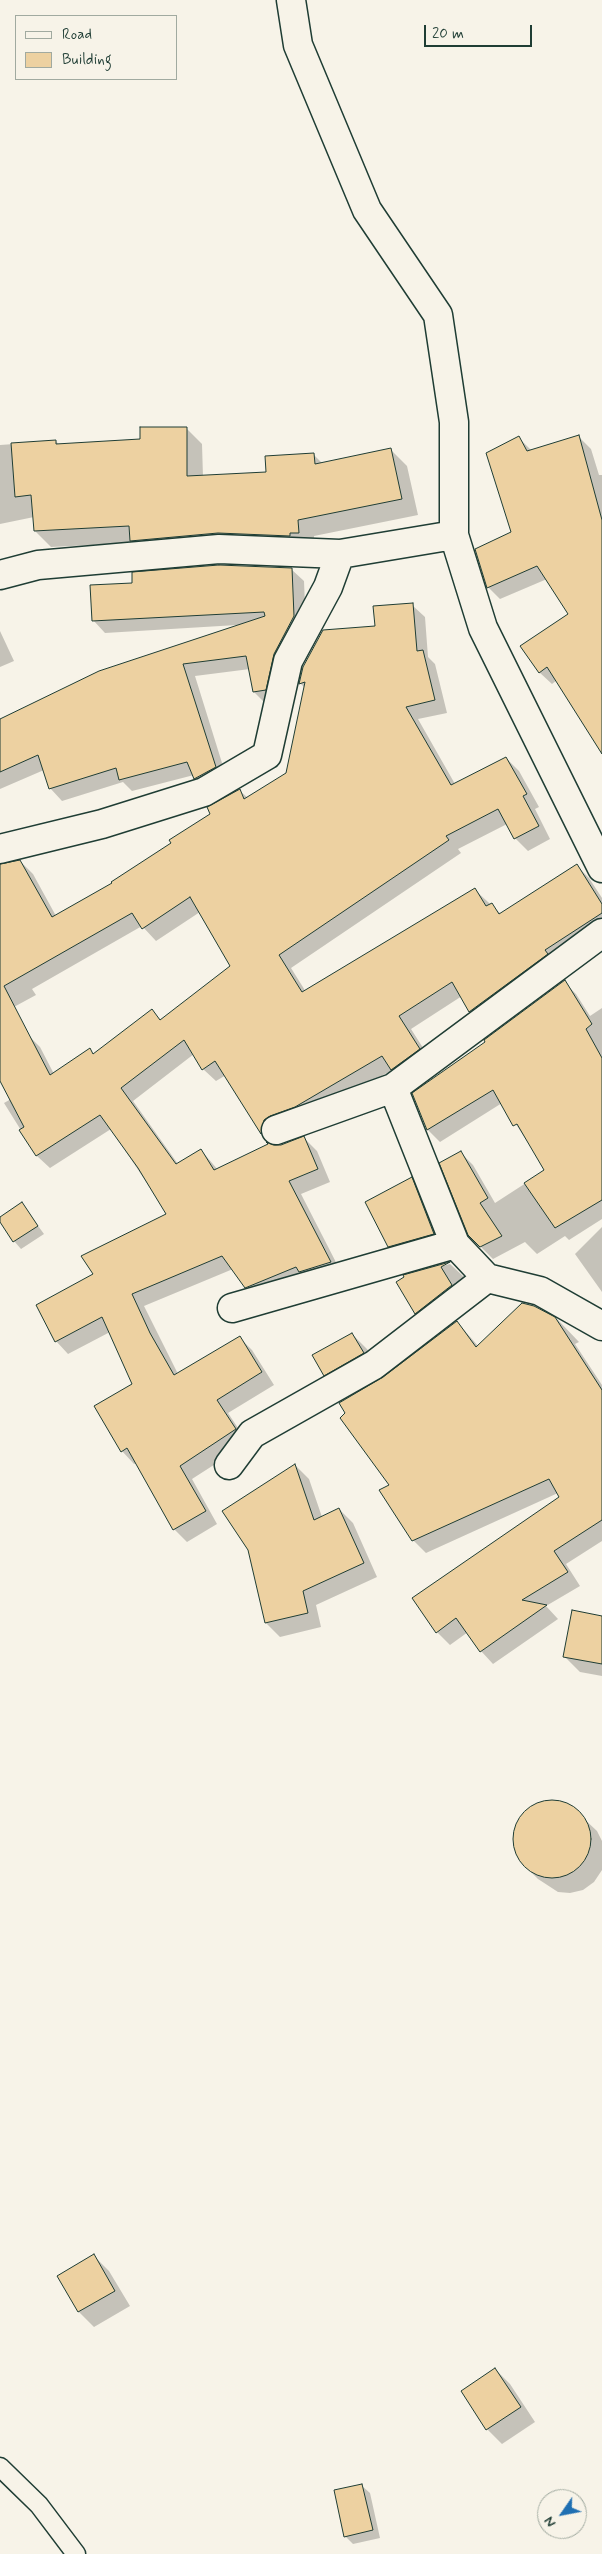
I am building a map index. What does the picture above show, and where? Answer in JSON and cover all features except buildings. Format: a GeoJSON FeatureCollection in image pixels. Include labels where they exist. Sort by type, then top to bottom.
{"type":"FeatureCollection","features":[{"type":"Feature","properties":{"kind":"street"},"geometry":{"type":"LineString","coordinates":[[291,0],[298,45],[367,210],[438,315],[454,422],[454,535],[483,628],[602,868]]}},
{"type":"Feature","properties":{"kind":"street"},"geometry":{"type":"LineString","coordinates":[[0,575],[38,565],[219,549],[340,554],[454,535]]}},
{"type":"Feature","properties":{"kind":"street"},"geometry":{"type":"LineString","coordinates":[[0,849],[102,824],[204,792],[267,755],[288,661],[328,586],[340,554]]}},
{"type":"Feature","properties":{"kind":"street"},"geometry":{"type":"LineString","coordinates":[[276,1130],[393,1088],[602,933]]}},
{"type":"Feature","properties":{"kind":"street"},"geometry":{"type":"LineString","coordinates":[[393,1088],[455,1244],[487,1278],[540,1290],[602,1326]]}},
{"type":"Feature","properties":{"kind":"street"},"geometry":{"type":"LineString","coordinates":[[232,1308],[455,1244]]}},
{"type":"Feature","properties":{"kind":"street"},"geometry":{"type":"LineString","coordinates":[[229,1465],[252,1434],[374,1365],[487,1278]]}},
{"type":"Feature","properties":{"kind":"lane"},"geometry":{"type":"LineString","coordinates":[[0,2467],[39,2505],[76,2554]]}}]}
